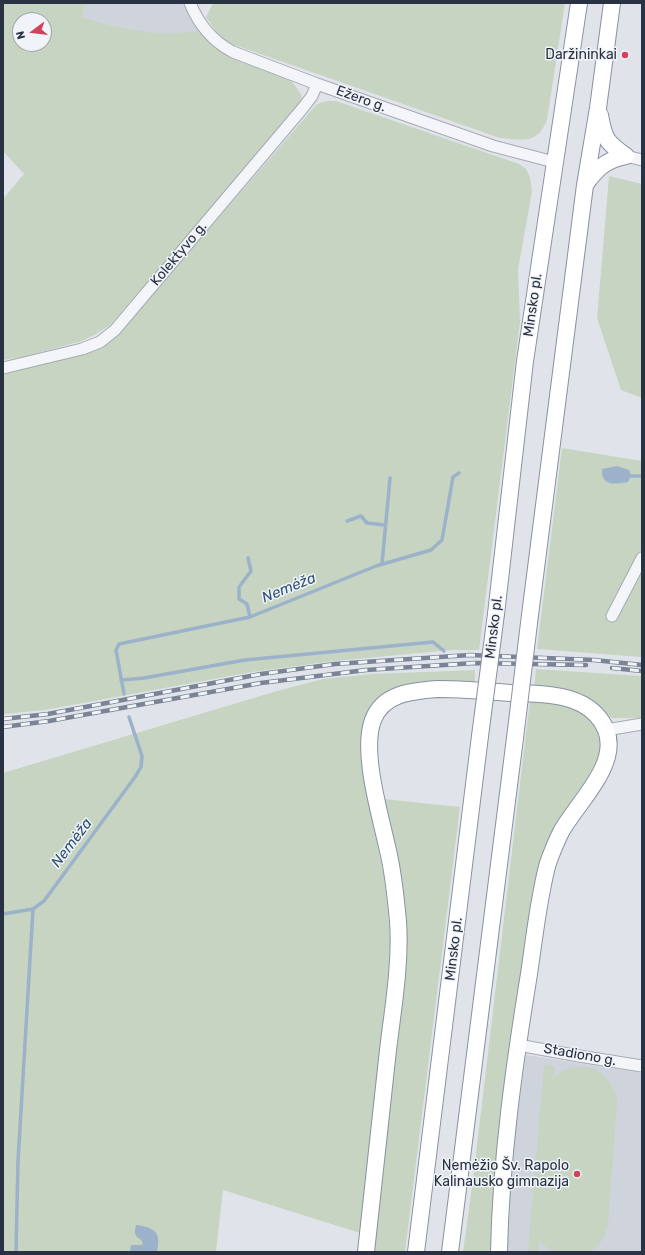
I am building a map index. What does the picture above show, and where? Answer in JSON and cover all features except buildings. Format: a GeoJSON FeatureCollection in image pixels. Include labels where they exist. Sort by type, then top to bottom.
{"type":"FeatureCollection","features":[{"type":"Feature","properties":{"kind":"highway","name":"Minsko pl."},"geometry":{"type":"LineString","coordinates":[[416,1252],[496,614],[525,361],[579,3]]}},
{"type":"Feature","properties":{"kind":"highway"},"geometry":{"type":"LineString","coordinates":[[450,1252],[585,185],[598,108],[612,3]]}},
{"type":"Feature","properties":{"kind":"highway"},"geometry":{"type":"LineString","coordinates":[[598,108],[607,141],[626,156]]}},
{"type":"Feature","properties":{"kind":"highway"},"geometry":{"type":"LineString","coordinates":[[585,185],[595,172],[609,160],[626,156]]}},
{"type":"Feature","properties":{"kind":"highway"},"geometry":{"type":"LineString","coordinates":[[366,1252],[398,952],[398,923],[395,893],[390,860],[368,752],[369,734],[373,720],[379,709],[387,701],[398,695],[422,690],[456,689],[543,695],[581,703],[591,709],[600,719],[609,740],[609,751],[605,765],[561,832],[547,865],[538,912],[518,1045],[503,1170],[499,1252]]}},
{"type":"Feature","properties":{"kind":"street","name":"Ežero g."},"geometry":{"type":"LineString","coordinates":[[190,3],[196,17],[210,36],[233,52],[317,84],[493,146],[554,162]]}},
{"type":"Feature","properties":{"kind":"street","name":"Kolektyvo g."},"geometry":{"type":"LineString","coordinates":[[3,368],[82,349],[100,342],[115,330],[302,109],[312,96],[317,84]]}},
{"type":"Feature","properties":{"kind":"street"},"geometry":{"type":"LineString","coordinates":[[626,156],[642,160]]}},
{"type":"Feature","properties":{"kind":"street"},"geometry":{"type":"LineString","coordinates":[[612,616],[642,558]]}},
{"type":"Feature","properties":{"kind":"street"},"geometry":{"type":"LineString","coordinates":[[606,730],[642,724]]}},
{"type":"Feature","properties":{"kind":"street","name":"Stadiono g."},"geometry":{"type":"LineString","coordinates":[[518,1045],[642,1066]]}},
{"type":"Feature","properties":{"kind":"shaded area"},"geometry":{"type":"Polygon","coordinates":[[[86,3],[185,3],[198,31],[181,34],[160,34],[130,31],[82,17],[86,3]]]}},
{"type":"Feature","properties":{"kind":"shaded area","name":"Nemėžio Šv. Rapolo Kalinausko gimnazija"},"geometry":{"type":"Polygon","coordinates":[[[526,1055],[642,1073],[642,1252],[508,1252],[508,1218],[515,1130],[526,1055]]]}},
{"type":"Feature","properties":{"kind":"green space"},"geometry":{"type":"Polygon","coordinates":[[[3,3],[86,3],[82,17],[125,29],[153,33],[182,33],[198,31],[212,46],[234,59],[290,79],[301,94],[302,104],[110,325],[82,341],[22,357],[3,360],[3,199],[24,174],[3,151],[3,3]]]}},
{"type":"Feature","properties":{"kind":"green space"},"geometry":{"type":"Polygon","coordinates":[[[213,3],[565,3],[547,120],[539,134],[534,137],[522,140],[500,138],[229,43],[217,33],[206,17],[213,3]]]}},
{"type":"Feature","properties":{"kind":"green space"},"geometry":{"type":"Polygon","coordinates":[[[329,101],[336,101],[519,164],[526,169],[530,177],[532,191],[518,270],[520,322],[479,650],[452,650],[334,661],[252,672],[45,710],[3,714],[3,374],[85,353],[123,328],[316,105],[329,101]]]}},
{"type":"Feature","properties":{"kind":"green space"},"geometry":{"type":"Polygon","coordinates":[[[609,176],[642,184],[642,398],[621,390],[597,318],[609,176]]]}},
{"type":"Feature","properties":{"kind":"green space"},"geometry":{"type":"Polygon","coordinates":[[[562,448],[642,461],[642,657],[537,649],[562,448]]]}},
{"type":"Feature","properties":{"kind":"green space"},"geometry":{"type":"Polygon","coordinates":[[[536,669],[642,676],[642,718],[612,718],[597,706],[534,689],[536,669]]]}},
{"type":"Feature","properties":{"kind":"green space"},"geometry":{"type":"Polygon","coordinates":[[[475,670],[475,684],[425,683],[366,719],[361,737],[361,760],[384,878],[390,941],[388,976],[360,1233],[223,1190],[216,1252],[3,1252],[3,773],[277,691],[323,679],[372,674],[475,670]]]}},
{"type":"Feature","properties":{"kind":"green space"},"geometry":{"type":"Polygon","coordinates":[[[530,700],[561,703],[575,708],[587,715],[600,731],[602,750],[597,766],[556,829],[492,1252],[463,1252],[472,1187],[530,700]]]}},
{"type":"Feature","properties":{"kind":"green space"},"geometry":{"type":"Polygon","coordinates":[[[384,799],[460,807],[405,1252],[373,1252],[405,969],[384,799]]]}},
{"type":"Feature","properties":{"kind":"green space"},"geometry":{"type":"Polygon","coordinates":[[[544,1065],[555,1066],[554,1078],[573,1067],[583,1066],[592,1068],[601,1073],[608,1080],[617,1100],[608,1224],[604,1238],[589,1252],[553,1252],[539,1240],[538,1252],[528,1252],[544,1065]]]}},
{"type":"Feature","properties":{"kind":"water"},"geometry":{"type":"Polygon","coordinates":[[[617,466],[629,470],[631,476],[628,482],[614,484],[607,482],[604,479],[602,469],[617,466]]]}},
{"type":"Feature","properties":{"kind":"water"},"geometry":{"type":"Polygon","coordinates":[[[136,1225],[149,1228],[156,1232],[158,1240],[157,1252],[130,1252],[131,1245],[143,1244],[135,1233],[136,1225]]]}},
{"type":"Feature","properties":{"kind":"waterway","name":"Nemėža"},"geometry":{"type":"LineString","coordinates":[[124,694],[116,650],[119,644],[250,617],[376,566],[431,550],[442,540],[453,477],[459,473]]}},
{"type":"Feature","properties":{"kind":"waterway","name":"Nemėža"},"geometry":{"type":"LineString","coordinates":[[626,476],[642,476]]}},
{"type":"Feature","properties":{"kind":"waterway"},"geometry":{"type":"LineString","coordinates":[[382,564],[390,478]]}},
{"type":"Feature","properties":{"kind":"waterway"},"geometry":{"type":"LineString","coordinates":[[347,521],[361,516],[367,523],[385,525]]}},
{"type":"Feature","properties":{"kind":"waterway"},"geometry":{"type":"LineString","coordinates":[[248,558],[251,571],[239,587],[239,599],[247,604],[250,617]]}},
{"type":"Feature","properties":{"kind":"waterway"},"geometry":{"type":"LineString","coordinates":[[121,680],[144,678],[245,660],[433,642],[444,651]]}},
{"type":"Feature","properties":{"kind":"waterway","name":"Nemėža"},"geometry":{"type":"LineString","coordinates":[[3,914],[33,909],[44,901],[135,777],[141,767],[142,756],[129,717]]}},
{"type":"Feature","properties":{"kind":"waterway"},"geometry":{"type":"LineString","coordinates":[[16,1252],[18,1161],[33,909]]}},
{"type":"Feature","properties":{"kind":"railway"},"geometry":{"type":"LineString","coordinates":[[3,719],[48,714],[261,674],[335,664],[470,655],[594,660],[642,665]]}},
{"type":"Feature","properties":{"kind":"railway"},"geometry":{"type":"LineString","coordinates":[[3,727],[49,721],[261,683],[366,670],[475,663],[586,665]]}},
{"type":"Feature","properties":{"kind":"railway"},"geometry":{"type":"LineString","coordinates":[[612,668],[642,671]]}},
{"type":"Feature","properties":{"kind":"place","name":"Daržininkai"},"geometry":{"type":"Point","coordinates":[625,55]}},
{"type":"Feature","properties":{"kind":"place","name":"Nemėžio Šv. Rapolo Kalinausko gimnazija"},"geometry":{"type":"Point","coordinates":[577,1174]}}]}
